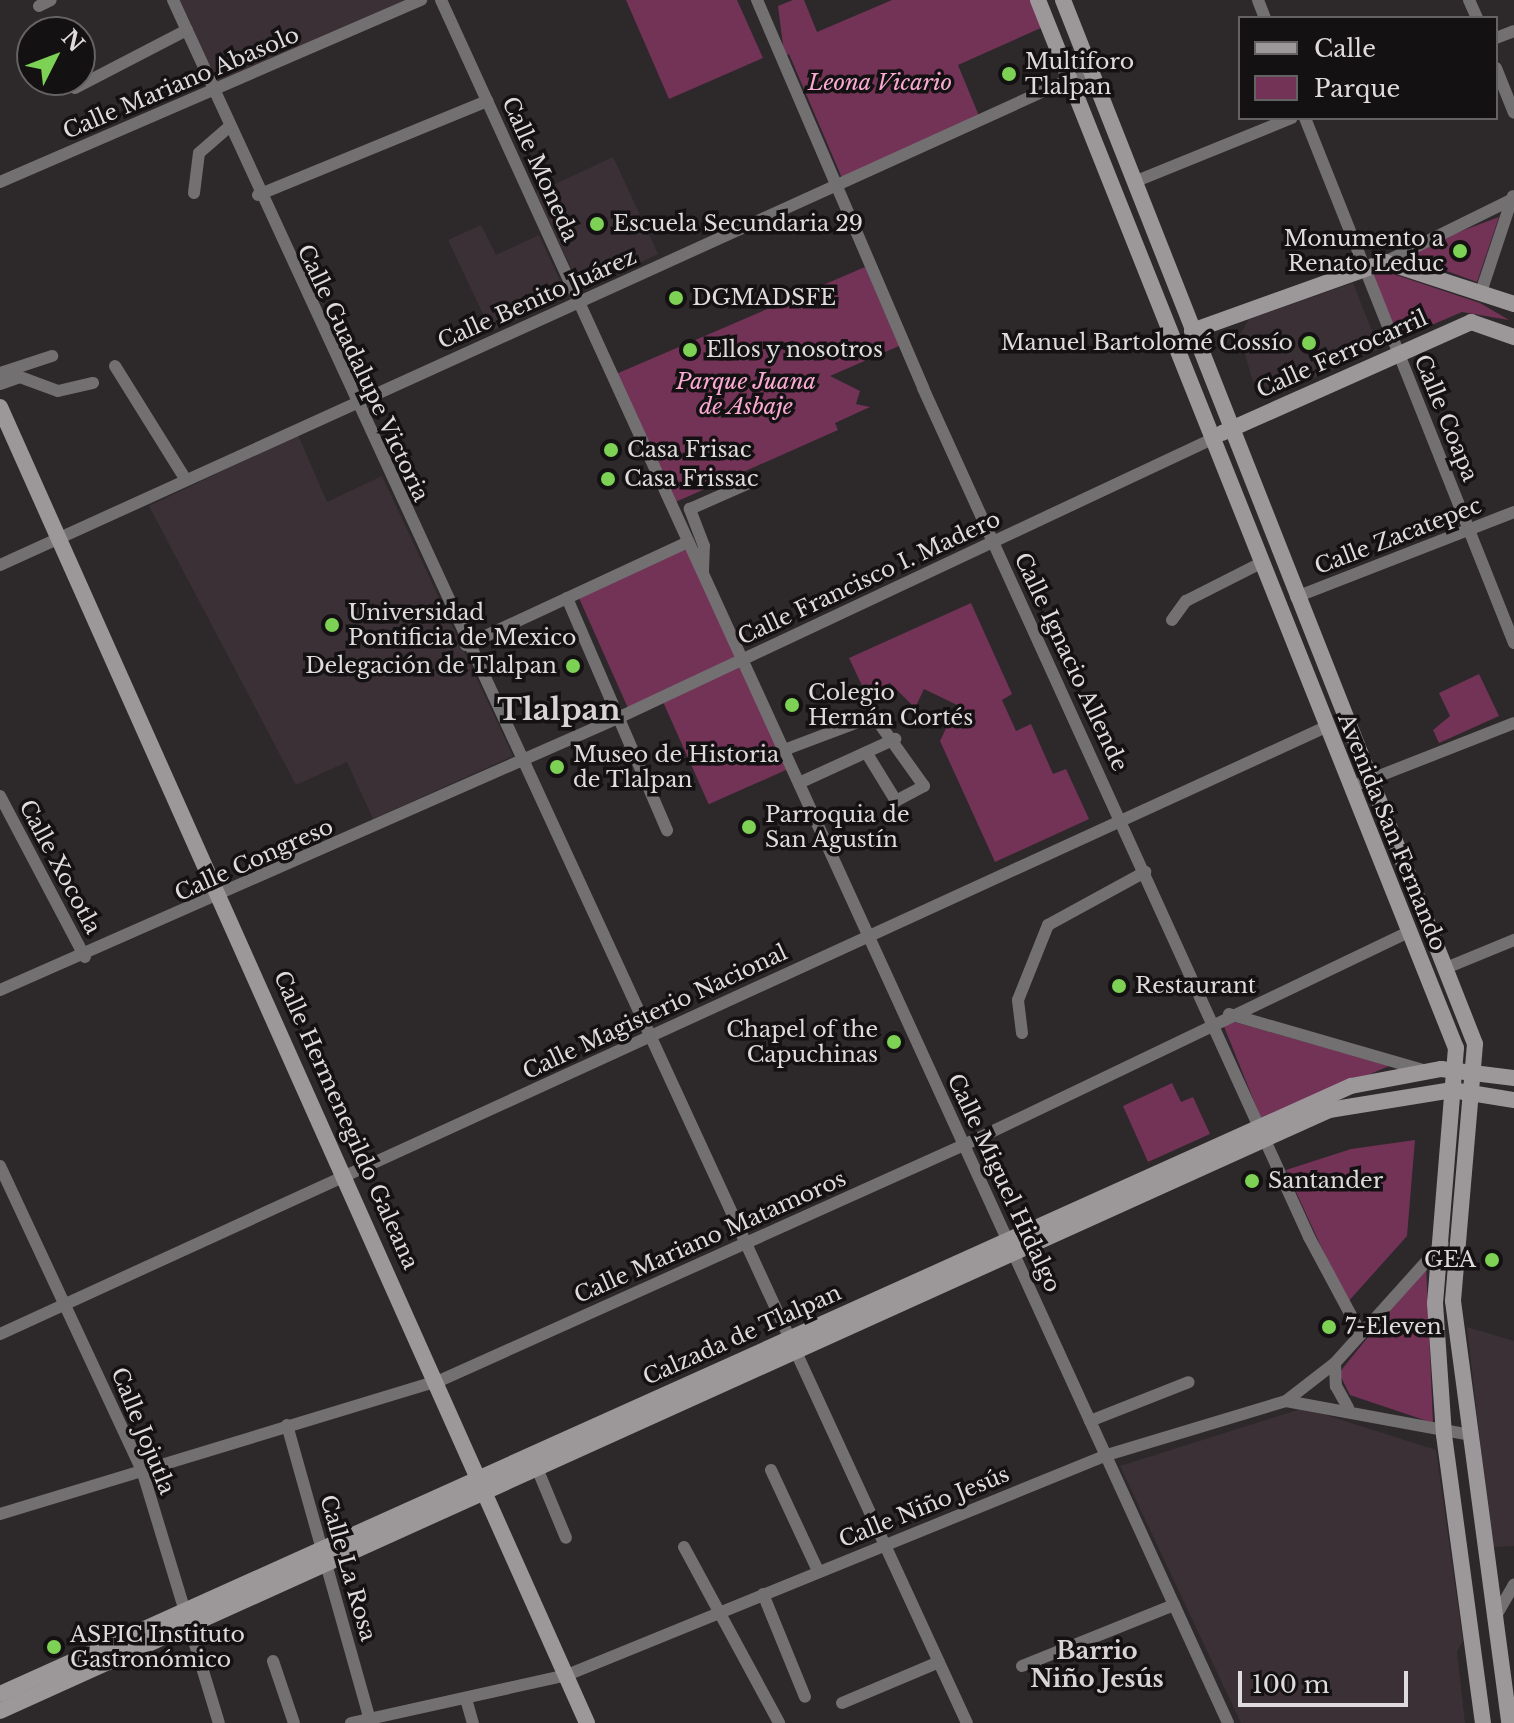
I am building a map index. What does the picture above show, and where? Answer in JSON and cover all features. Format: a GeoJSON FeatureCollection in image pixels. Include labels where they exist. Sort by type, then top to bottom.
{"type":"FeatureCollection","features":[{"type":"Feature","properties":{"kind":"main road","name":"Avenida San Fernando"},"geometry":{"type":"LineString","coordinates":[[1063,0],[1368,780],[1475,1044],[1476,1071],[1453,1301],[1466,1434],[1497,1614],[1509,1723]]}},
{"type":"Feature","properties":{"kind":"main road","name":"Avenida San Fernando"},"geometry":{"type":"LineString","coordinates":[[1045,2],[1069,79],[1456,1048],[1438,1243],[1444,1435],[1483,1723]]}},
{"type":"Feature","properties":{"kind":"main road"},"geometry":{"type":"LineString","coordinates":[[1192,331],[1385,262],[1514,304]]}},
{"type":"Feature","properties":{"kind":"main road","name":"Calle Ferrocarril"},"geometry":{"type":"LineString","coordinates":[[1231,428],[1471,322],[1514,337]]}},
{"type":"Feature","properties":{"kind":"main road","name":"Calle Hermenegildo Galeana"},"geometry":{"type":"LineString","coordinates":[[0,407],[3,429],[223,897],[439,1381],[587,1723]]}},
{"type":"Feature","properties":{"kind":"main road","name":"Calle Francisco I. Madero"},"geometry":{"type":"LineString","coordinates":[[1212,439],[1231,428]]}},
{"type":"Feature","properties":{"kind":"main road","name":"Calzada de Tlalpan"},"geometry":{"type":"LineString","coordinates":[[0,1694],[480,1479],[791,1346],[1385,1074],[1455,1069],[1514,1078]]}},
{"type":"Feature","properties":{"kind":"main road","name":"Calzada de Tlalpan"},"geometry":{"type":"LineString","coordinates":[[1262,1132],[1361,1100],[1452,1090],[1514,1100]]}},
{"type":"Feature","properties":{"kind":"main road","name":"Calzada de Tlalpan"},"geometry":{"type":"LineString","coordinates":[[0,1711],[539,1473],[791,1346]]}},
{"type":"Feature","properties":{"kind":"main road"},"geometry":{"type":"LineString","coordinates":[[1450,1469],[1464,1473],[1472,1461]]}},
{"type":"Feature","properties":{"kind":"main road"},"geometry":{"type":"LineString","coordinates":[[1480,1698],[1507,1704]]}},
{"type":"Feature","properties":{"kind":"street"},"geometry":{"type":"LineString","coordinates":[[39,6],[51,0]]}},
{"type":"Feature","properties":{"kind":"street","name":"Calle Guadalupe Victoria"},"geometry":{"type":"LineString","coordinates":[[173,0],[258,195],[967,1723]]}},
{"type":"Feature","properties":{"kind":"street","name":"Calle Mariano Abasolo"},"geometry":{"type":"LineString","coordinates":[[0,182],[421,0]]}},
{"type":"Feature","properties":{"kind":"street","name":"Calle Moneda"},"geometry":{"type":"LineString","coordinates":[[441,0],[743,660]]}},
{"type":"Feature","properties":{"kind":"street","name":"Calle Ignacio Allende"},"geometry":{"type":"LineString","coordinates":[[757,0],[995,544],[1262,1132],[1361,1334]]}},
{"type":"Feature","properties":{"kind":"street"},"geometry":{"type":"LineString","coordinates":[[96,77],[187,30]]}},
{"type":"Feature","properties":{"kind":"street","name":"Calle Benito Juárez"},"geometry":{"type":"LineString","coordinates":[[0,565],[1090,70]]}},
{"type":"Feature","properties":{"kind":"street"},"geometry":{"type":"LineString","coordinates":[[1498,73],[1514,113]]}},
{"type":"Feature","properties":{"kind":"street"},"geometry":{"type":"LineString","coordinates":[[258,195],[487,101]]}},
{"type":"Feature","properties":{"kind":"street"},"geometry":{"type":"LineString","coordinates":[[1134,182],[1287,120]]}},
{"type":"Feature","properties":{"kind":"street","name":"Calle Coapa"},"geometry":{"type":"LineString","coordinates":[[1306,120],[1514,643]]}},
{"type":"Feature","properties":{"kind":"street"},"geometry":{"type":"LineString","coordinates":[[194,193],[199,153],[229,127]]}},
{"type":"Feature","properties":{"kind":"street"},"geometry":{"type":"LineString","coordinates":[[1385,262],[1513,197]]}},
{"type":"Feature","properties":{"kind":"street"},"geometry":{"type":"LineString","coordinates":[[1481,292],[1513,197]]}},
{"type":"Feature","properties":{"kind":"street"},"geometry":{"type":"LineString","coordinates":[[0,373],[52,356]]}},
{"type":"Feature","properties":{"kind":"street"},"geometry":{"type":"LineString","coordinates":[[115,366],[186,480]]}},
{"type":"Feature","properties":{"kind":"street"},"geometry":{"type":"LineString","coordinates":[[0,384],[20,377],[58,391],[93,383]]}},
{"type":"Feature","properties":{"kind":"street","name":"Calle Francisco I. Madero"},"geometry":{"type":"LineString","coordinates":[[522,760],[995,544],[1212,439]]}},
{"type":"Feature","properties":{"kind":"street"},"geometry":{"type":"LineString","coordinates":[[703,574],[704,546],[690,509],[747,484]]}},
{"type":"Feature","properties":{"kind":"street","name":"Calle Zacatepec"},"geometry":{"type":"LineString","coordinates":[[1296,597],[1514,512]]}},
{"type":"Feature","properties":{"kind":"street"},"geometry":{"type":"LineString","coordinates":[[466,645],[688,542]]}},
{"type":"Feature","properties":{"kind":"street"},"geometry":{"type":"LineString","coordinates":[[1172,620],[1196,594],[1261,563]]}},
{"type":"Feature","properties":{"kind":"street"},"geometry":{"type":"LineString","coordinates":[[567,598],[667,830]]}},
{"type":"Feature","properties":{"kind":"street","name":"Calle Miguel Hidalgo"},"geometry":{"type":"LineString","coordinates":[[743,660],[1228,1723]]}},
{"type":"Feature","properties":{"kind":"street"},"geometry":{"type":"LineString","coordinates":[[784,750],[864,716],[883,720],[926,782],[911,799],[890,795],[866,752]]}},
{"type":"Feature","properties":{"kind":"street"},"geometry":{"type":"LineString","coordinates":[[1351,787],[1514,723]]}},
{"type":"Feature","properties":{"kind":"street","name":"Calle Magisterio Nacional"},"geometry":{"type":"LineString","coordinates":[[0,1334],[1326,727]]}},
{"type":"Feature","properties":{"kind":"street"},"geometry":{"type":"LineString","coordinates":[[799,783],[895,739]]}},
{"type":"Feature","properties":{"kind":"street","name":"Calle Congreso"},"geometry":{"type":"LineString","coordinates":[[0,990],[223,897],[522,760]]}},
{"type":"Feature","properties":{"kind":"street","name":"Calle Xocotla"},"geometry":{"type":"LineString","coordinates":[[0,796],[85,957]]}},
{"type":"Feature","properties":{"kind":"street"},"geometry":{"type":"LineString","coordinates":[[1022,1033],[1018,1000],[1048,925],[1145,872]]}},
{"type":"Feature","properties":{"kind":"street","name":"Calle Mariano Matamoros"},"geometry":{"type":"LineString","coordinates":[[0,1514],[439,1381],[964,1145],[1213,1021],[1410,931]]}},
{"type":"Feature","properties":{"kind":"street"},"geometry":{"type":"LineString","coordinates":[[1446,968],[1514,940]]}},
{"type":"Feature","properties":{"kind":"street"},"geometry":{"type":"LineString","coordinates":[[1229,1014],[1423,1070]]}},
{"type":"Feature","properties":{"kind":"street","name":"Calle Jojutla"},"geometry":{"type":"LineString","coordinates":[[0,1166],[142,1470],[219,1723]]}},
{"type":"Feature","properties":{"kind":"street"},"geometry":{"type":"LineString","coordinates":[[1438,1243],[1457,1244]]}},
{"type":"Feature","properties":{"kind":"street","name":"Calle Niño Jesús"},"geometry":{"type":"LineString","coordinates":[[351,1723],[370,1722],[567,1675],[1107,1455],[1286,1401],[1335,1363],[1438,1243]]}},
{"type":"Feature","properties":{"kind":"street"},"geometry":{"type":"LineString","coordinates":[[1335,1363],[1336,1386],[1348,1408]]}},
{"type":"Feature","properties":{"kind":"street"},"geometry":{"type":"LineString","coordinates":[[1090,1421],[1189,1382]]}},
{"type":"Feature","properties":{"kind":"street"},"geometry":{"type":"LineString","coordinates":[[1286,1401],[1348,1408],[1444,1435],[1466,1434]]}},
{"type":"Feature","properties":{"kind":"street","name":"Calle La Rosa"},"geometry":{"type":"LineString","coordinates":[[287,1425],[370,1722]]}},
{"type":"Feature","properties":{"kind":"street"},"geometry":{"type":"LineString","coordinates":[[771,1470],[818,1571]]}},
{"type":"Feature","properties":{"kind":"street"},"geometry":{"type":"LineString","coordinates":[[539,1473],[566,1538]]}},
{"type":"Feature","properties":{"kind":"street"},"geometry":{"type":"LineString","coordinates":[[684,1547],[779,1723]]}},
{"type":"Feature","properties":{"kind":"street"},"geometry":{"type":"LineString","coordinates":[[1497,1614],[1514,1584]]}},
{"type":"Feature","properties":{"kind":"street"},"geometry":{"type":"LineString","coordinates":[[763,1594],[805,1697]]}},
{"type":"Feature","properties":{"kind":"street"},"geometry":{"type":"LineString","coordinates":[[1022,1666],[1174,1605]]}},
{"type":"Feature","properties":{"kind":"street"},"geometry":{"type":"LineString","coordinates":[[273,1661],[294,1723]]}},
{"type":"Feature","properties":{"kind":"street"},"geometry":{"type":"LineString","coordinates":[[842,1703],[939,1662]]}},
{"type":"Feature","properties":{"kind":"street"},"geometry":{"type":"LineString","coordinates":[[466,1699],[473,1723]]}},
{"type":"Feature","properties":{"kind":"shaded area"},"geometry":{"type":"Polygon","coordinates":[[[177,0],[416,0],[215,87],[177,0]]]}},
{"type":"Feature","properties":{"kind":"shaded area","name":"Escuela Secundaria 29"},"geometry":{"type":"Polygon","coordinates":[[[613,157],[658,254],[581,290],[536,193],[613,157]]]}},
{"type":"Feature","properties":{"kind":"shaded area"},"geometry":{"type":"Polygon","coordinates":[[[481,225],[496,255],[539,235],[567,296],[491,331],[448,240],[481,225]]]}},
{"type":"Feature","properties":{"kind":"shaded area","name":"Manuel Bartolomé Cossío"},"geometry":{"type":"Polygon","coordinates":[[[1353,283],[1379,349],[1280,393],[1253,381],[1239,336],[1249,319],[1353,283]]]}},
{"type":"Feature","properties":{"kind":"shaded area","name":"Universidad Pontificia de Mexico"},"geometry":{"type":"Polygon","coordinates":[[[298,435],[327,502],[382,476],[513,756],[373,819],[347,762],[296,785],[149,506],[298,435]]]}},
{"type":"Feature","properties":{"kind":"shaded area"},"geometry":{"type":"Polygon","coordinates":[[[1467,1327],[1514,1341],[1514,1546],[1492,1547],[1467,1327]]]}},
{"type":"Feature","properties":{"kind":"shaded area"},"geometry":{"type":"Polygon","coordinates":[[[1304,1408],[1436,1450],[1463,1641],[1457,1651],[1465,1723],[1241,1723],[1120,1466],[1304,1408]]]}},
{"type":"Feature","properties":{"kind":"green space"},"geometry":{"type":"Polygon","coordinates":[[[626,0],[737,0],[763,58],[669,99],[626,0]]]}},
{"type":"Feature","properties":{"kind":"green space","name":"Leona Vicario"},"geometry":{"type":"Polygon","coordinates":[[[762,0],[784,53],[778,6],[793,0],[804,0],[817,32],[892,0],[1032,0],[1043,27],[958,65],[979,116],[842,178],[789,54],[785,56],[762,0]]]}},
{"type":"Feature","properties":{"kind":"green space"},"geometry":{"type":"Polygon","coordinates":[[[1499,217],[1477,282],[1400,254],[1499,217]]]}},
{"type":"Feature","properties":{"kind":"green space","name":"Parque Juana de Asbaje"},"geometry":{"type":"Polygon","coordinates":[[[865,267],[899,346],[830,376],[860,391],[856,404],[870,407],[835,423],[838,430],[671,504],[609,377],[865,267]]]}},
{"type":"Feature","properties":{"kind":"green space"},"geometry":{"type":"Polygon","coordinates":[[[1384,271],[1480,303],[1509,320],[1462,312],[1399,339],[1370,276],[1384,271]]]}},
{"type":"Feature","properties":{"kind":"green space"},"geometry":{"type":"Polygon","coordinates":[[[688,543],[740,660],[629,710],[577,593],[688,543]]]}},
{"type":"Feature","properties":{"kind":"green space"},"geometry":{"type":"Polygon","coordinates":[[[971,603],[1012,694],[1002,700],[1016,731],[1031,724],[1053,774],[1066,769],[1089,819],[995,862],[940,741],[957,705],[924,689],[915,708],[890,683],[866,694],[849,658],[971,603]]]}},
{"type":"Feature","properties":{"kind":"green space"},"geometry":{"type":"Polygon","coordinates":[[[741,663],[788,769],[709,804],[662,698],[741,663]]]}},
{"type":"Feature","properties":{"kind":"green space"},"geometry":{"type":"Polygon","coordinates":[[[1479,674],[1499,716],[1439,743],[1433,730],[1450,716],[1439,693],[1479,674]]]}},
{"type":"Feature","properties":{"kind":"green space"},"geometry":{"type":"Polygon","coordinates":[[[1231,1021],[1389,1066],[1262,1121],[1223,1024],[1231,1021]]]}},
{"type":"Feature","properties":{"kind":"green space"},"geometry":{"type":"Polygon","coordinates":[[[1172,1083],[1181,1102],[1193,1097],[1210,1134],[1148,1162],[1123,1106],[1172,1083]]]}},
{"type":"Feature","properties":{"kind":"green space"},"geometry":{"type":"Polygon","coordinates":[[[1415,1140],[1407,1236],[1347,1303],[1286,1170],[1351,1149],[1415,1140]]]}},
{"type":"Feature","properties":{"kind":"green space"},"geometry":{"type":"Polygon","coordinates":[[[1426,1265],[1433,1423],[1350,1395],[1339,1373],[1426,1265]]]}},
{"type":"Feature","properties":{"kind":"place","name":"Multiforo Tlalpan"},"geometry":{"type":"Point","coordinates":[1009,74]}},
{"type":"Feature","properties":{"kind":"place","name":"Escuela Secundaria 29"},"geometry":{"type":"Point","coordinates":[597,224]}},
{"type":"Feature","properties":{"kind":"place","name":"Monumento a Renato Leduc"},"geometry":{"type":"Point","coordinates":[1460,251]}},
{"type":"Feature","properties":{"kind":"place","name":"DGMADSFE"},"geometry":{"type":"Point","coordinates":[676,298]}},
{"type":"Feature","properties":{"kind":"place","name":"Manuel Bartolomé Cossío"},"geometry":{"type":"Point","coordinates":[1309,343]}},
{"type":"Feature","properties":{"kind":"place","name":"Ellos y nosotros"},"geometry":{"type":"Point","coordinates":[690,350]}},
{"type":"Feature","properties":{"kind":"place","name":"Casa Frisac"},"geometry":{"type":"Point","coordinates":[611,450]}},
{"type":"Feature","properties":{"kind":"place","name":"Casa Frissac"},"geometry":{"type":"Point","coordinates":[608,479]}},
{"type":"Feature","properties":{"kind":"place","name":"Universidad Pontificia de Mexico"},"geometry":{"type":"Point","coordinates":[332,625]}},
{"type":"Feature","properties":{"kind":"place","name":"Delegación de Tlalpan"},"geometry":{"type":"Point","coordinates":[573,666]}},
{"type":"Feature","properties":{"kind":"place","name":"Colegio Hernán Cortés"},"geometry":{"type":"Point","coordinates":[792,705]}},
{"type":"Feature","properties":{"kind":"place","name":"Museo de Historia de Tlalpan"},"geometry":{"type":"Point","coordinates":[557,767]}},
{"type":"Feature","properties":{"kind":"place","name":"Parroquia de San Agustín"},"geometry":{"type":"Point","coordinates":[749,827]}},
{"type":"Feature","properties":{"kind":"place","name":"Restaurant"},"geometry":{"type":"Point","coordinates":[1119,986]}},
{"type":"Feature","properties":{"kind":"place","name":"Chapel of the Capuchinas"},"geometry":{"type":"Point","coordinates":[894,1042]}},
{"type":"Feature","properties":{"kind":"place","name":"Santander"},"geometry":{"type":"Point","coordinates":[1252,1181]}},
{"type":"Feature","properties":{"kind":"place","name":"GEA"},"geometry":{"type":"Point","coordinates":[1492,1260]}},
{"type":"Feature","properties":{"kind":"place","name":"7-Eleven"},"geometry":{"type":"Point","coordinates":[1329,1327]}},
{"type":"Feature","properties":{"kind":"place","name":"ASPIC Instituto Gastronómico"},"geometry":{"type":"Point","coordinates":[54,1647]}},
{"type":"Feature","properties":{"kind":"district","name":"Tlalpan"},"geometry":{"type":"Point","coordinates":[559,710]}},
{"type":"Feature","properties":{"kind":"district","name":"Barrio Niño Jesús"},"geometry":{"type":"Point","coordinates":[1097,1665]}}]}
